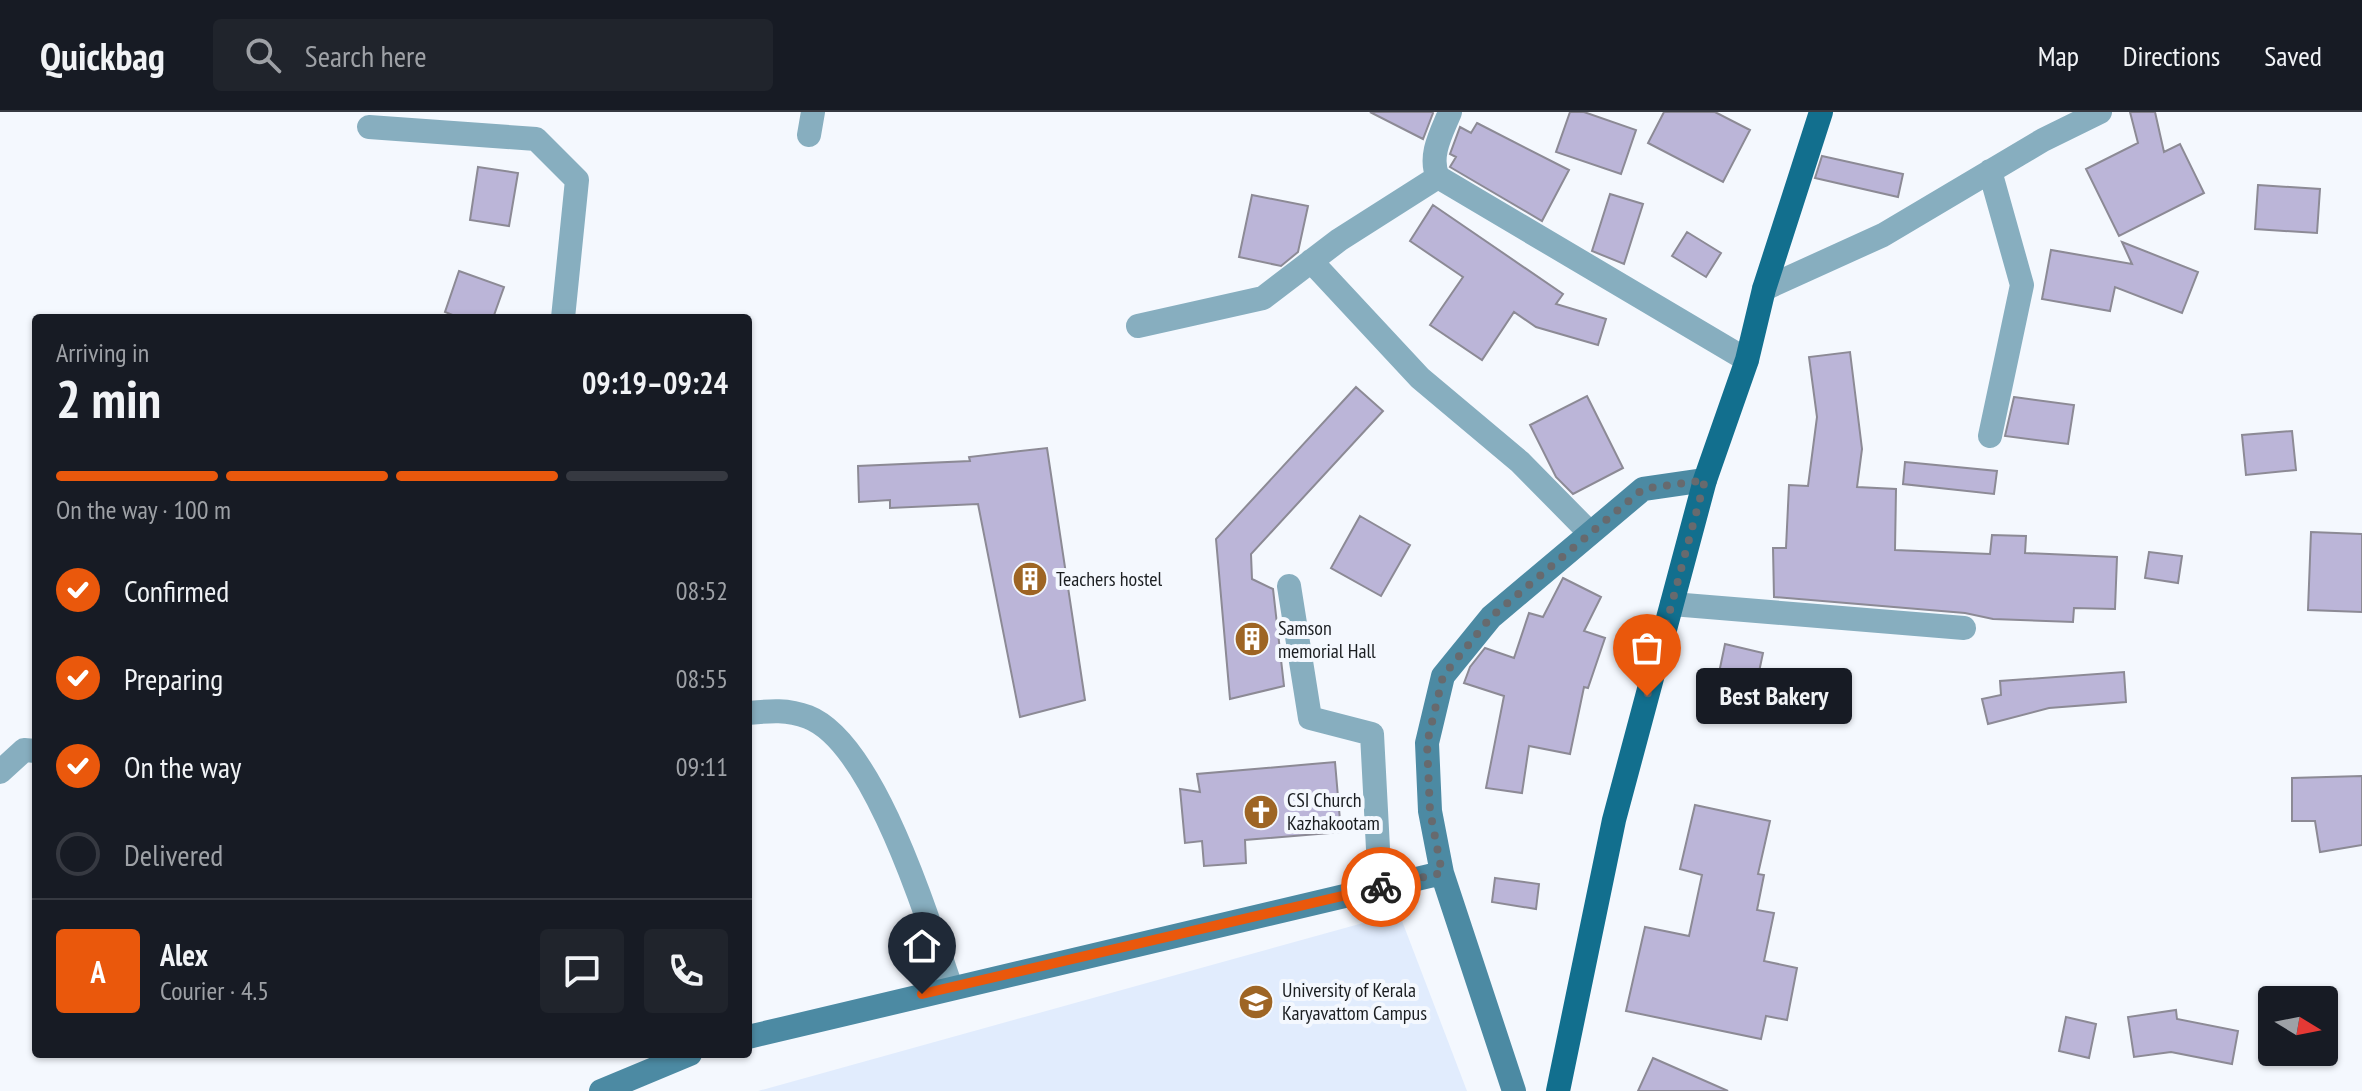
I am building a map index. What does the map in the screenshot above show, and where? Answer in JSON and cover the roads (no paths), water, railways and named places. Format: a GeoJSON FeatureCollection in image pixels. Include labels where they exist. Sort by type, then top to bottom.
{"type":"FeatureCollection","features":[{"type":"Feature","properties":{"kind":"main road"},"geometry":{"type":"LineString","coordinates":[[1558,1091],[1614,820],[1705,480],[1747,360],[1764,289],[1821,112]]}},
{"type":"Feature","properties":{"kind":"main road"},"geometry":{"type":"LineString","coordinates":[[1514,1091],[1442,873],[1430,811],[1427,743],[1443,676],[1491,617],[1643,489],[1705,480]]}},
{"type":"Feature","properties":{"kind":"main road"},"geometry":{"type":"LineString","coordinates":[[752,1036],[1442,873]]}},
{"type":"Feature","properties":{"kind":"main road"},"geometry":{"type":"LineString","coordinates":[[601,1091],[680,1058]]}},
{"type":"Feature","properties":{"kind":"street"},"geometry":{"type":"LineString","coordinates":[[1450,112],[1436,148],[1434,169],[1438,177],[1747,360]]}},
{"type":"Feature","properties":{"kind":"street"},"geometry":{"type":"LineString","coordinates":[[1764,289],[1883,235],[2089,114]]}},
{"type":"Feature","properties":{"kind":"street"},"geometry":{"type":"LineString","coordinates":[[369,127],[536,139],[577,180],[563,314]]}},
{"type":"Feature","properties":{"kind":"street"},"geometry":{"type":"LineString","coordinates":[[1990,171],[2022,285],[1990,436]]}},
{"type":"Feature","properties":{"kind":"street"},"geometry":{"type":"LineString","coordinates":[[1138,326],[1263,298],[1311,261],[1438,177]]}},
{"type":"Feature","properties":{"kind":"street"},"geometry":{"type":"LineString","coordinates":[[1311,261],[1420,378],[1520,462],[1590,533]]}},
{"type":"Feature","properties":{"kind":"street"},"geometry":{"type":"LineString","coordinates":[[1289,586],[1310,718],[1372,734],[1380,887]]}},
{"type":"Feature","properties":{"kind":"street"},"geometry":{"type":"LineString","coordinates":[[1672,604],[1964,628]]}},
{"type":"Feature","properties":{"kind":"street"},"geometry":{"type":"LineString","coordinates":[[752,713],[780,710],[810,717],[830,731],[862,772],[904,851],[951,987]]}},
{"type":"Feature","properties":{"kind":"street"},"geometry":{"type":"LineString","coordinates":[[0,772],[24,750],[32,751]]}},
{"type":"Feature","properties":{"kind":"place","name":"Teachers hostel"},"geometry":{"type":"Point","coordinates":[1030,579]}},
{"type":"Feature","properties":{"kind":"place","name":"Samson memorial Hall"},"geometry":{"type":"Point","coordinates":[1252,639]}},
{"type":"Feature","properties":{"kind":"place","name":"Best Bakery"},"geometry":{"type":"Point","coordinates":[1647,696]}},
{"type":"Feature","properties":{"kind":"place","name":"CSI Church Kazhakootam"},"geometry":{"type":"Point","coordinates":[1261,812]}},
{"type":"Feature","properties":{"kind":"place","name":"University of Kerala Karyavattom Campus"},"geometry":{"type":"Point","coordinates":[1256,1002]}}]}
